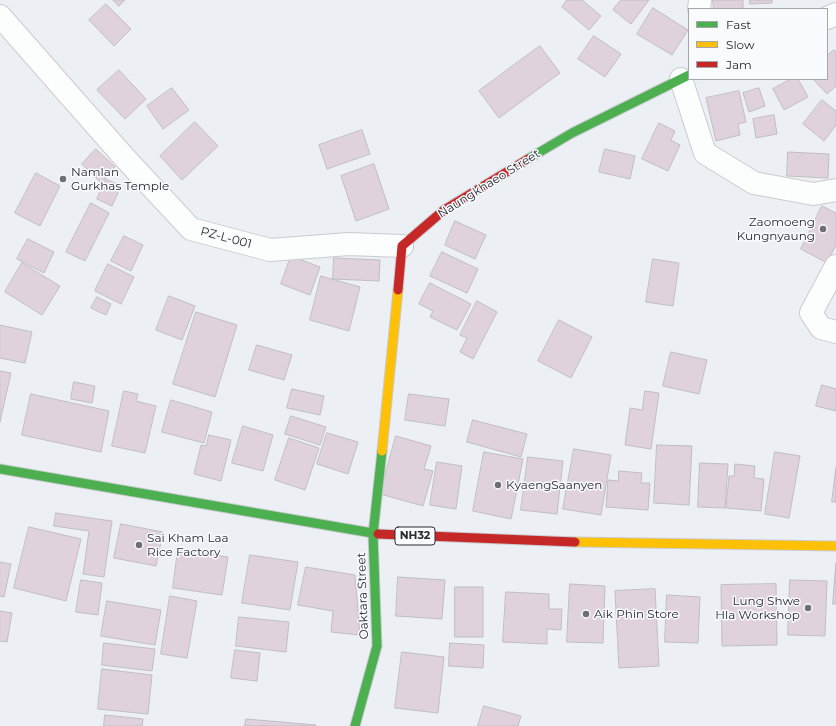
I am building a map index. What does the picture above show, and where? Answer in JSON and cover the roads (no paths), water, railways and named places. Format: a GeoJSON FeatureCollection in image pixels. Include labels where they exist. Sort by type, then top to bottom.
{"type":"FeatureCollection","features":[{"type":"Feature","properties":{"kind":"main road","name":"Naungkhaeo Street"},"geometry":{"type":"LineString","coordinates":[[402,246],[444,210],[565,137],[685,77]]}},
{"type":"Feature","properties":{"kind":"main road"},"geometry":{"type":"LineString","coordinates":[[373,534],[391,371],[402,246]]}},
{"type":"Feature","properties":{"kind":"main road","name":"NH32"},"geometry":{"type":"LineString","coordinates":[[0,469],[373,534],[541,542],[836,546]]}},
{"type":"Feature","properties":{"kind":"main road","name":"Oaktara Street"},"geometry":{"type":"LineString","coordinates":[[355,726],[377,646],[373,534]]}},
{"type":"Feature","properties":{"kind":"street"},"geometry":{"type":"LineString","coordinates":[[0,11],[8,0]]}},
{"type":"Feature","properties":{"kind":"street","name":"PZ-L-001"},"geometry":{"type":"LineString","coordinates":[[0,16],[123,156],[191,229],[270,250],[349,244],[402,246]]}},
{"type":"Feature","properties":{"kind":"street"},"geometry":{"type":"LineString","coordinates":[[685,77],[705,153],[754,183],[813,194],[836,190]]}},
{"type":"Feature","properties":{"kind":"street"},"geometry":{"type":"LineString","coordinates":[[836,266],[811,313],[821,328],[836,332]]}},
{"type":"Feature","properties":{"kind":"place","name":"Namlan Gurkhas Temple"},"geometry":{"type":"Point","coordinates":[63,179]}},
{"type":"Feature","properties":{"kind":"place","name":"Zaomoeng Kungnyaung"},"geometry":{"type":"Point","coordinates":[823,229]}},
{"type":"Feature","properties":{"kind":"place","name":"KyaengSaanyen"},"geometry":{"type":"Point","coordinates":[498,485]}},
{"type":"Feature","properties":{"kind":"place","name":"Sai Kham Laa Rice Factory"},"geometry":{"type":"Point","coordinates":[139,545]}},
{"type":"Feature","properties":{"kind":"place","name":"Lung Shwe Hla Workshop"},"geometry":{"type":"Point","coordinates":[808,608]}},
{"type":"Feature","properties":{"kind":"place","name":"Aik Phin Store"},"geometry":{"type":"Point","coordinates":[586,614]}}]}
